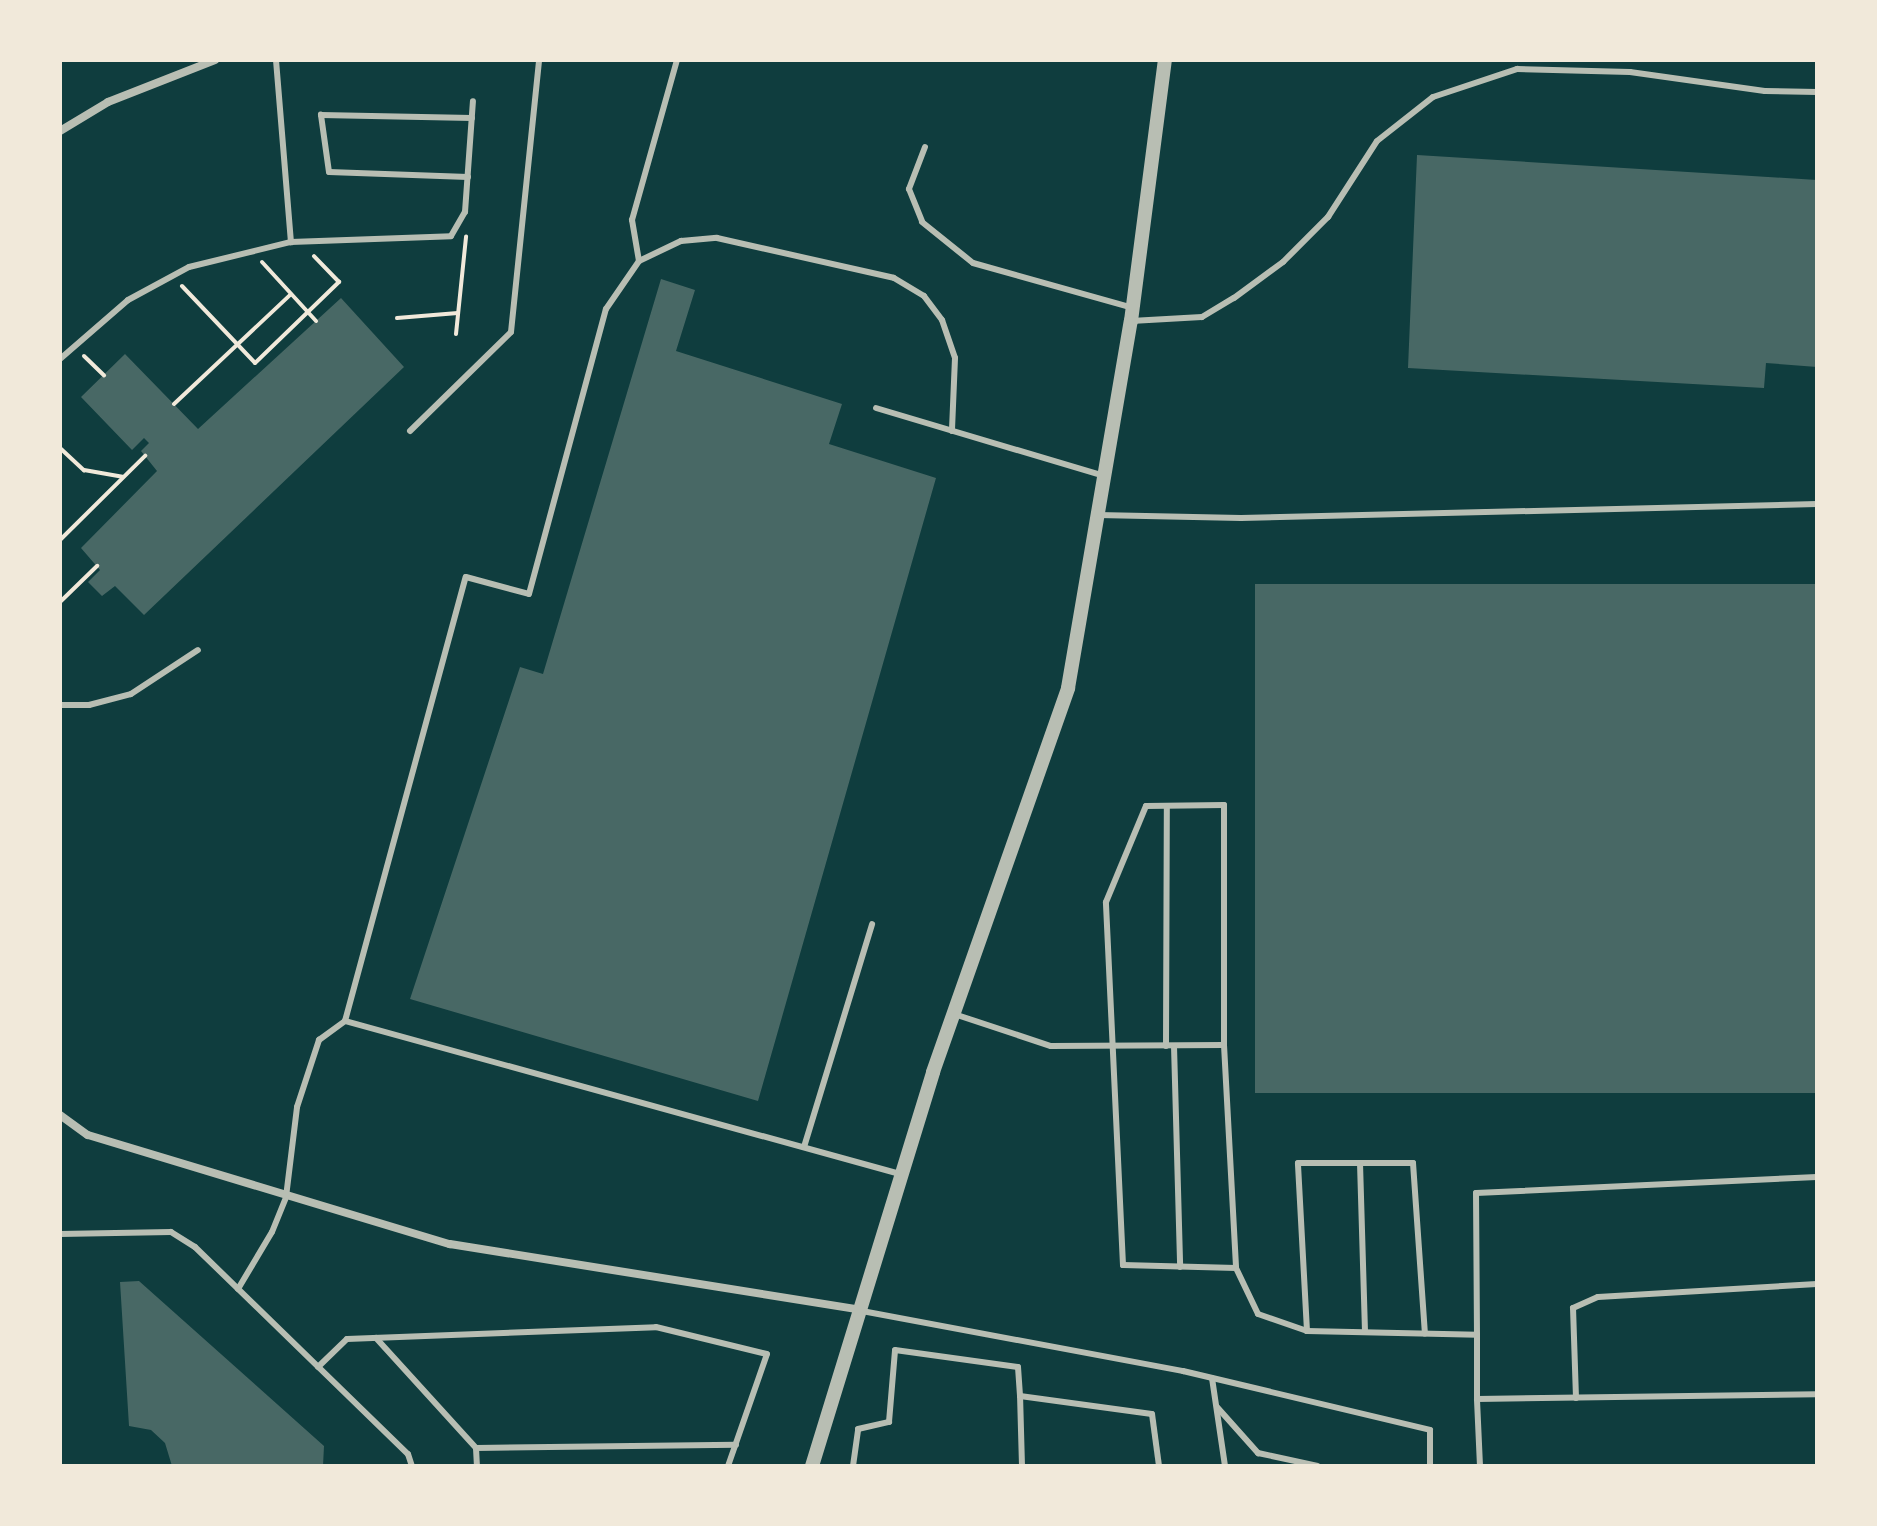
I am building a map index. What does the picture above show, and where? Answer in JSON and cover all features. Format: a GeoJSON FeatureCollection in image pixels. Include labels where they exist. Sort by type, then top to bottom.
{"type":"FeatureCollection","features":[{"type":"Feature","properties":{"kind":"street"},"geometry":{"type":"LineString","coordinates":[[60,131],[108,102],[215,60]]}},
{"type":"Feature","properties":{"kind":"street"},"geometry":{"type":"LineString","coordinates":[[812,1466],[954,1014],[1068,688],[1132,314],[1165,60]]}},
{"type":"Feature","properties":{"kind":"street"},"geometry":{"type":"LineString","coordinates":[[60,1115],[88,1135],[450,1244],[860,1310]]}},
{"type":"Feature","properties":{"kind":"lane"},"geometry":{"type":"LineString","coordinates":[[276,60],[291,242]]}},
{"type":"Feature","properties":{"kind":"lane"},"geometry":{"type":"LineString","coordinates":[[410,431],[511,332],[539,60]]}},
{"type":"Feature","properties":{"kind":"lane"},"geometry":{"type":"LineString","coordinates":[[639,261],[632,220],[677,60]]}},
{"type":"Feature","properties":{"kind":"lane"},"geometry":{"type":"LineString","coordinates":[[925,147],[909,189],[922,222],[973,263],[1132,314],[1202,317],[1283,262],[1328,217],[1377,141],[1433,97],[1517,69],[1630,72],[1765,91],[1817,92]]}},
{"type":"Feature","properties":{"kind":"lane"},"geometry":{"type":"LineString","coordinates":[[60,359],[157,281],[189,267],[291,242],[451,236],[465,212],[473,101]]}},
{"type":"Feature","properties":{"kind":"lane"},"geometry":{"type":"LineString","coordinates":[[468,177],[329,172],[321,115],[472,118]]}},
{"type":"Feature","properties":{"kind":"lane"},"geometry":{"type":"LineString","coordinates":[[238,1289],[272,1232],[286,1197],[297,1107],[319,1040],[345,1021],[466,577],[529,594],[606,309],[639,261],[681,241],[717,238],[894,278],[924,296],[942,320],[955,358],[952,431]]}},
{"type":"Feature","properties":{"kind":"lane"},"geometry":{"type":"LineString","coordinates":[[876,408],[1104,476]]}},
{"type":"Feature","properties":{"kind":"lane"},"geometry":{"type":"LineString","coordinates":[[1098,515],[1241,518],[1817,504]]}},
{"type":"Feature","properties":{"kind":"lane"},"geometry":{"type":"LineString","coordinates":[[60,705],[89,705],[131,694],[198,650]]}},
{"type":"Feature","properties":{"kind":"lane"},"geometry":{"type":"LineString","coordinates":[[1236,1268],[1123,1265],[1110,1048],[1106,902],[1146,806],[1224,805],[1224,1045],[1236,1268],[1258,1314],[1307,1331],[1477,1335]]}},
{"type":"Feature","properties":{"kind":"lane"},"geometry":{"type":"LineString","coordinates":[[1166,1046],[1167,806]]}},
{"type":"Feature","properties":{"kind":"lane"},"geometry":{"type":"LineString","coordinates":[[804,1147],[872,924]]}},
{"type":"Feature","properties":{"kind":"lane"},"geometry":{"type":"LineString","coordinates":[[954,1014],[1051,1046],[1224,1045]]}},
{"type":"Feature","properties":{"kind":"lane"},"geometry":{"type":"LineString","coordinates":[[345,1021],[904,1175]]}},
{"type":"Feature","properties":{"kind":"lane"},"geometry":{"type":"LineString","coordinates":[[1174,1046],[1180,1267]]}},
{"type":"Feature","properties":{"kind":"lane"},"geometry":{"type":"LineString","coordinates":[[1307,1331],[1298,1163],[1413,1163],[1425,1334]]}},
{"type":"Feature","properties":{"kind":"lane"},"geometry":{"type":"LineString","coordinates":[[1360,1163],[1365,1332]]}},
{"type":"Feature","properties":{"kind":"lane"},"geometry":{"type":"LineString","coordinates":[[1480,1466],[1476,1193],[1817,1177]]}},
{"type":"Feature","properties":{"kind":"lane"},"geometry":{"type":"LineString","coordinates":[[60,1234],[171,1232],[238,1289],[408,1454],[412,1466]]}},
{"type":"Feature","properties":{"kind":"lane"},"geometry":{"type":"LineString","coordinates":[[1576,1398],[1573,1308],[1598,1297],[1817,1284]]}},
{"type":"Feature","properties":{"kind":"lane"},"geometry":{"type":"LineString","coordinates":[[860,1310],[1212,1378],[1430,1430],[1430,1466]]}},
{"type":"Feature","properties":{"kind":"lane"},"geometry":{"type":"LineString","coordinates":[[318,1367],[347,1339],[656,1327],[767,1354],[728,1466]]}},
{"type":"Feature","properties":{"kind":"lane"},"geometry":{"type":"LineString","coordinates":[[376,1338],[476,1448],[477,1466]]}},
{"type":"Feature","properties":{"kind":"lane"},"geometry":{"type":"LineString","coordinates":[[853,1466],[858,1429],[889,1422],[895,1350],[1018,1367],[1022,1466]]}},
{"type":"Feature","properties":{"kind":"lane"},"geometry":{"type":"LineString","coordinates":[[1212,1378],[1225,1466]]}},
{"type":"Feature","properties":{"kind":"lane"},"geometry":{"type":"LineString","coordinates":[[1477,1399],[1817,1394]]}},
{"type":"Feature","properties":{"kind":"lane"},"geometry":{"type":"LineString","coordinates":[[1020,1396],[1152,1414],[1159,1466]]}},
{"type":"Feature","properties":{"kind":"lane"},"geometry":{"type":"LineString","coordinates":[[1217,1407],[1258,1453],[1318,1466]]}},
{"type":"Feature","properties":{"kind":"lane"},"geometry":{"type":"LineString","coordinates":[[476,1448],[736,1445]]}},
{"type":"Feature","properties":{"kind":"path"},"geometry":{"type":"LineString","coordinates":[[456,334],[467,231]]}},
{"type":"Feature","properties":{"kind":"path"},"geometry":{"type":"LineString","coordinates":[[182,286],[255,363],[339,282],[314,256]]}},
{"type":"Feature","properties":{"kind":"path"},"geometry":{"type":"LineString","coordinates":[[262,262],[316,321]]}},
{"type":"Feature","properties":{"kind":"path"},"geometry":{"type":"LineString","coordinates":[[174,404],[290,295]]}},
{"type":"Feature","properties":{"kind":"path"},"geometry":{"type":"LineString","coordinates":[[397,318],[458,313]]}},
{"type":"Feature","properties":{"kind":"path"},"geometry":{"type":"LineString","coordinates":[[84,356],[104,375]]}},
{"type":"Feature","properties":{"kind":"path"},"geometry":{"type":"LineString","coordinates":[[60,448],[84,470],[122,477]]}},
{"type":"Feature","properties":{"kind":"path"},"geometry":{"type":"LineString","coordinates":[[60,540],[145,456]]}},
{"type":"Feature","properties":{"kind":"path"},"geometry":{"type":"LineString","coordinates":[[60,602],[97,566]]}},
{"type":"Feature","properties":{"kind":"building"},"geometry":{"type":"Polygon","coordinates":[[[1417,155],[1817,180],[1817,367],[1766,363],[1764,388],[1408,368],[1417,155]]]}},
{"type":"Feature","properties":{"kind":"building"},"geometry":{"type":"Polygon","coordinates":[[[661,279],[695,290],[676,351],[842,404],[829,444],[936,478],[758,1101],[410,999],[520,667],[543,674],[661,279]]]}},
{"type":"Feature","properties":{"kind":"building"},"geometry":{"type":"Polygon","coordinates":[[[341,298],[404,367],[144,615],[115,586],[102,596],[88,582],[100,570],[81,548],[157,471],[141,451],[149,443],[144,438],[132,450],[81,397],[125,354],[198,429],[341,298]]]}},
{"type":"Feature","properties":{"kind":"building"},"geometry":{"type":"Polygon","coordinates":[[[1255,584],[1817,584],[1817,1093],[1255,1093],[1255,584]]]}},
{"type":"Feature","properties":{"kind":"building"},"geometry":{"type":"Polygon","coordinates":[[[139,1281],[324,1446],[323,1466],[172,1466],[165,1443],[151,1430],[129,1426],[120,1282],[139,1281]]]}}]}
